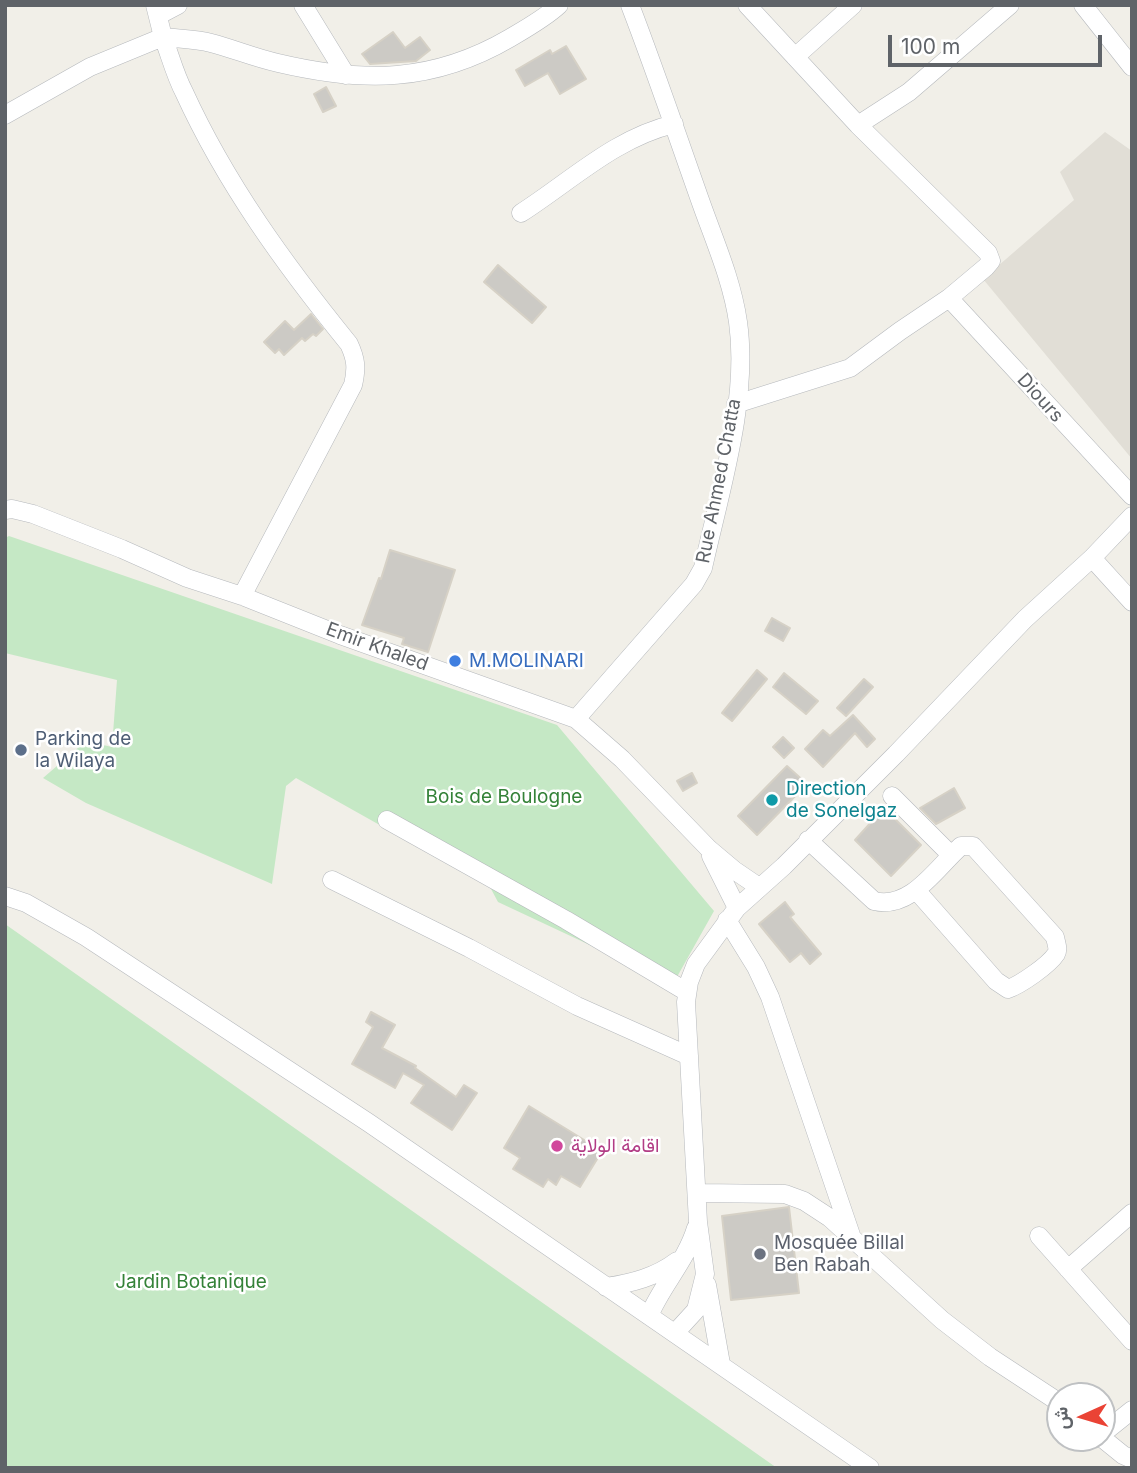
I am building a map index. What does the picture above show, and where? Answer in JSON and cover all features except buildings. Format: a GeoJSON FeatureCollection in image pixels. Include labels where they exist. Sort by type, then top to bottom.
{"type":"FeatureCollection","features":[{"type":"Feature","properties":{"kind":"street"},"geometry":{"type":"LineString","coordinates":[[178,5],[157,10],[163,37],[183,90],[228,178],[263,231],[349,344],[357,369],[353,385],[242,596]]}},
{"type":"Feature","properties":{"kind":"street"},"geometry":{"type":"LineString","coordinates":[[303,5],[346,75]]}},
{"type":"Feature","properties":{"kind":"street"},"geometry":{"type":"LineString","coordinates":[[5,115],[90,67],[163,37],[208,42],[278,63],[346,75],[383,77],[415,74],[490,50],[559,5]]}},
{"type":"Feature","properties":{"kind":"street","name":"Rue Ahmed Chatta"},"geometry":{"type":"LineString","coordinates":[[576,719],[694,584],[703,568],[723,481],[736,404],[738,321],[724,263],[631,5]]}},
{"type":"Feature","properties":{"kind":"street"},"geometry":{"type":"LineString","coordinates":[[736,404],[850,368],[949,298],[986,267],[990,257],[976,239],[858,125],[747,5]]}},
{"type":"Feature","properties":{"kind":"street"},"geometry":{"type":"LineString","coordinates":[[795,58],[853,5]]}},
{"type":"Feature","properties":{"kind":"street"},"geometry":{"type":"LineString","coordinates":[[858,125],[909,92],[1010,5]]}},
{"type":"Feature","properties":{"kind":"street"},"geometry":{"type":"LineString","coordinates":[[1083,5],[1132,67]]}},
{"type":"Feature","properties":{"kind":"street"},"geometry":{"type":"LineString","coordinates":[[521,213],[612,148],[674,124]]}},
{"type":"Feature","properties":{"kind":"street","name":"Diours"},"geometry":{"type":"LineString","coordinates":[[949,298],[1069,431],[1132,496]]}},
{"type":"Feature","properties":{"kind":"street","name":"Emir Khaled"},"geometry":{"type":"LineString","coordinates":[[5,510],[33,514],[187,578],[576,719],[622,759],[709,849]]}},
{"type":"Feature","properties":{"kind":"street"},"geometry":{"type":"LineString","coordinates":[[721,1364],[698,1222],[687,992],[696,964],[732,914],[784,866],[1025,619],[1092,558],[1132,516]]}},
{"type":"Feature","properties":{"kind":"street"},"geometry":{"type":"LineString","coordinates":[[1092,558],[1132,602]]}},
{"type":"Feature","properties":{"kind":"street"},"geometry":{"type":"LineString","coordinates":[[892,796],[951,855]]}},
{"type":"Feature","properties":{"kind":"street"},"geometry":{"type":"LineString","coordinates":[[387,820],[566,920],[687,992]]}},
{"type":"Feature","properties":{"kind":"street"},"geometry":{"type":"LineString","coordinates":[[808,840],[874,901],[886,904],[900,901],[916,890],[961,846],[973,846],[1055,937],[1058,947],[1056,954],[1025,981],[1008,989],[996,981],[916,890]]}},
{"type":"Feature","properties":{"kind":"street"},"geometry":{"type":"LineString","coordinates":[[709,849],[759,887]]}},
{"type":"Feature","properties":{"kind":"street"},"geometry":{"type":"LineString","coordinates":[[709,849],[732,914],[770,997],[852,1238]]}},
{"type":"Feature","properties":{"kind":"street"},"geometry":{"type":"LineString","coordinates":[[332,880],[469,948],[577,1006],[689,1056]]}},
{"type":"Feature","properties":{"kind":"street"},"geometry":{"type":"LineString","coordinates":[[5,896],[26,903],[86,937],[369,1123],[870,1468]]}},
{"type":"Feature","properties":{"kind":"street"},"geometry":{"type":"LineString","coordinates":[[698,1193],[785,1194],[804,1200],[830,1218],[942,1320],[990,1357],[1046,1394]]}},
{"type":"Feature","properties":{"kind":"street"},"geometry":{"type":"LineString","coordinates":[[1068,1269],[1132,1213]]}},
{"type":"Feature","properties":{"kind":"street"},"geometry":{"type":"LineString","coordinates":[[649,1316],[657,1298],[690,1249],[698,1222]]}},
{"type":"Feature","properties":{"kind":"street"},"geometry":{"type":"LineString","coordinates":[[1039,1236],[1132,1341]]}},
{"type":"Feature","properties":{"kind":"street"},"geometry":{"type":"LineString","coordinates":[[606,1287],[626,1284],[656,1274],[690,1249]]}},
{"type":"Feature","properties":{"kind":"street"},"geometry":{"type":"LineString","coordinates":[[675,1333],[696,1310],[705,1274]]}},
{"type":"Feature","properties":{"kind":"street"},"geometry":{"type":"LineString","coordinates":[[1116,1424],[1132,1410]]}},
{"type":"Feature","properties":{"kind":"shaded area"},"geometry":{"type":"Polygon","coordinates":[[[1105,132],[1132,151],[1132,459],[983,279],[1074,200],[1060,172],[1105,132]]]}},
{"type":"Feature","properties":{"kind":"green space","name":"Bois de Boulogne"},"geometry":{"type":"Polygon","coordinates":[[[9,536],[557,725],[714,911],[673,984],[498,902],[490,887],[296,778],[286,786],[272,884],[86,803],[43,778],[86,741],[112,747],[117,680],[5,653],[5,538],[9,536]]]}},
{"type":"Feature","properties":{"kind":"green space","name":"Jardin Botanique"},"geometry":{"type":"Polygon","coordinates":[[[5,924],[777,1468],[5,1468],[5,924]]]}},
{"type":"Feature","properties":{"kind":"place","name":"M.MOLINARI"},"geometry":{"type":"Point","coordinates":[455,661]}},
{"type":"Feature","properties":{"kind":"place","name":"Parking de la Wilaya"},"geometry":{"type":"Point","coordinates":[21,750]}},
{"type":"Feature","properties":{"kind":"place","name":"Direction de Sonelgaz"},"geometry":{"type":"Point","coordinates":[772,800]}},
{"type":"Feature","properties":{"kind":"place","name":"اقامة الولاية"},"geometry":{"type":"Point","coordinates":[557,1146]}},
{"type":"Feature","properties":{"kind":"place","name":"Mosquée Billal Ben Rabah"},"geometry":{"type":"Point","coordinates":[760,1254]}}]}
